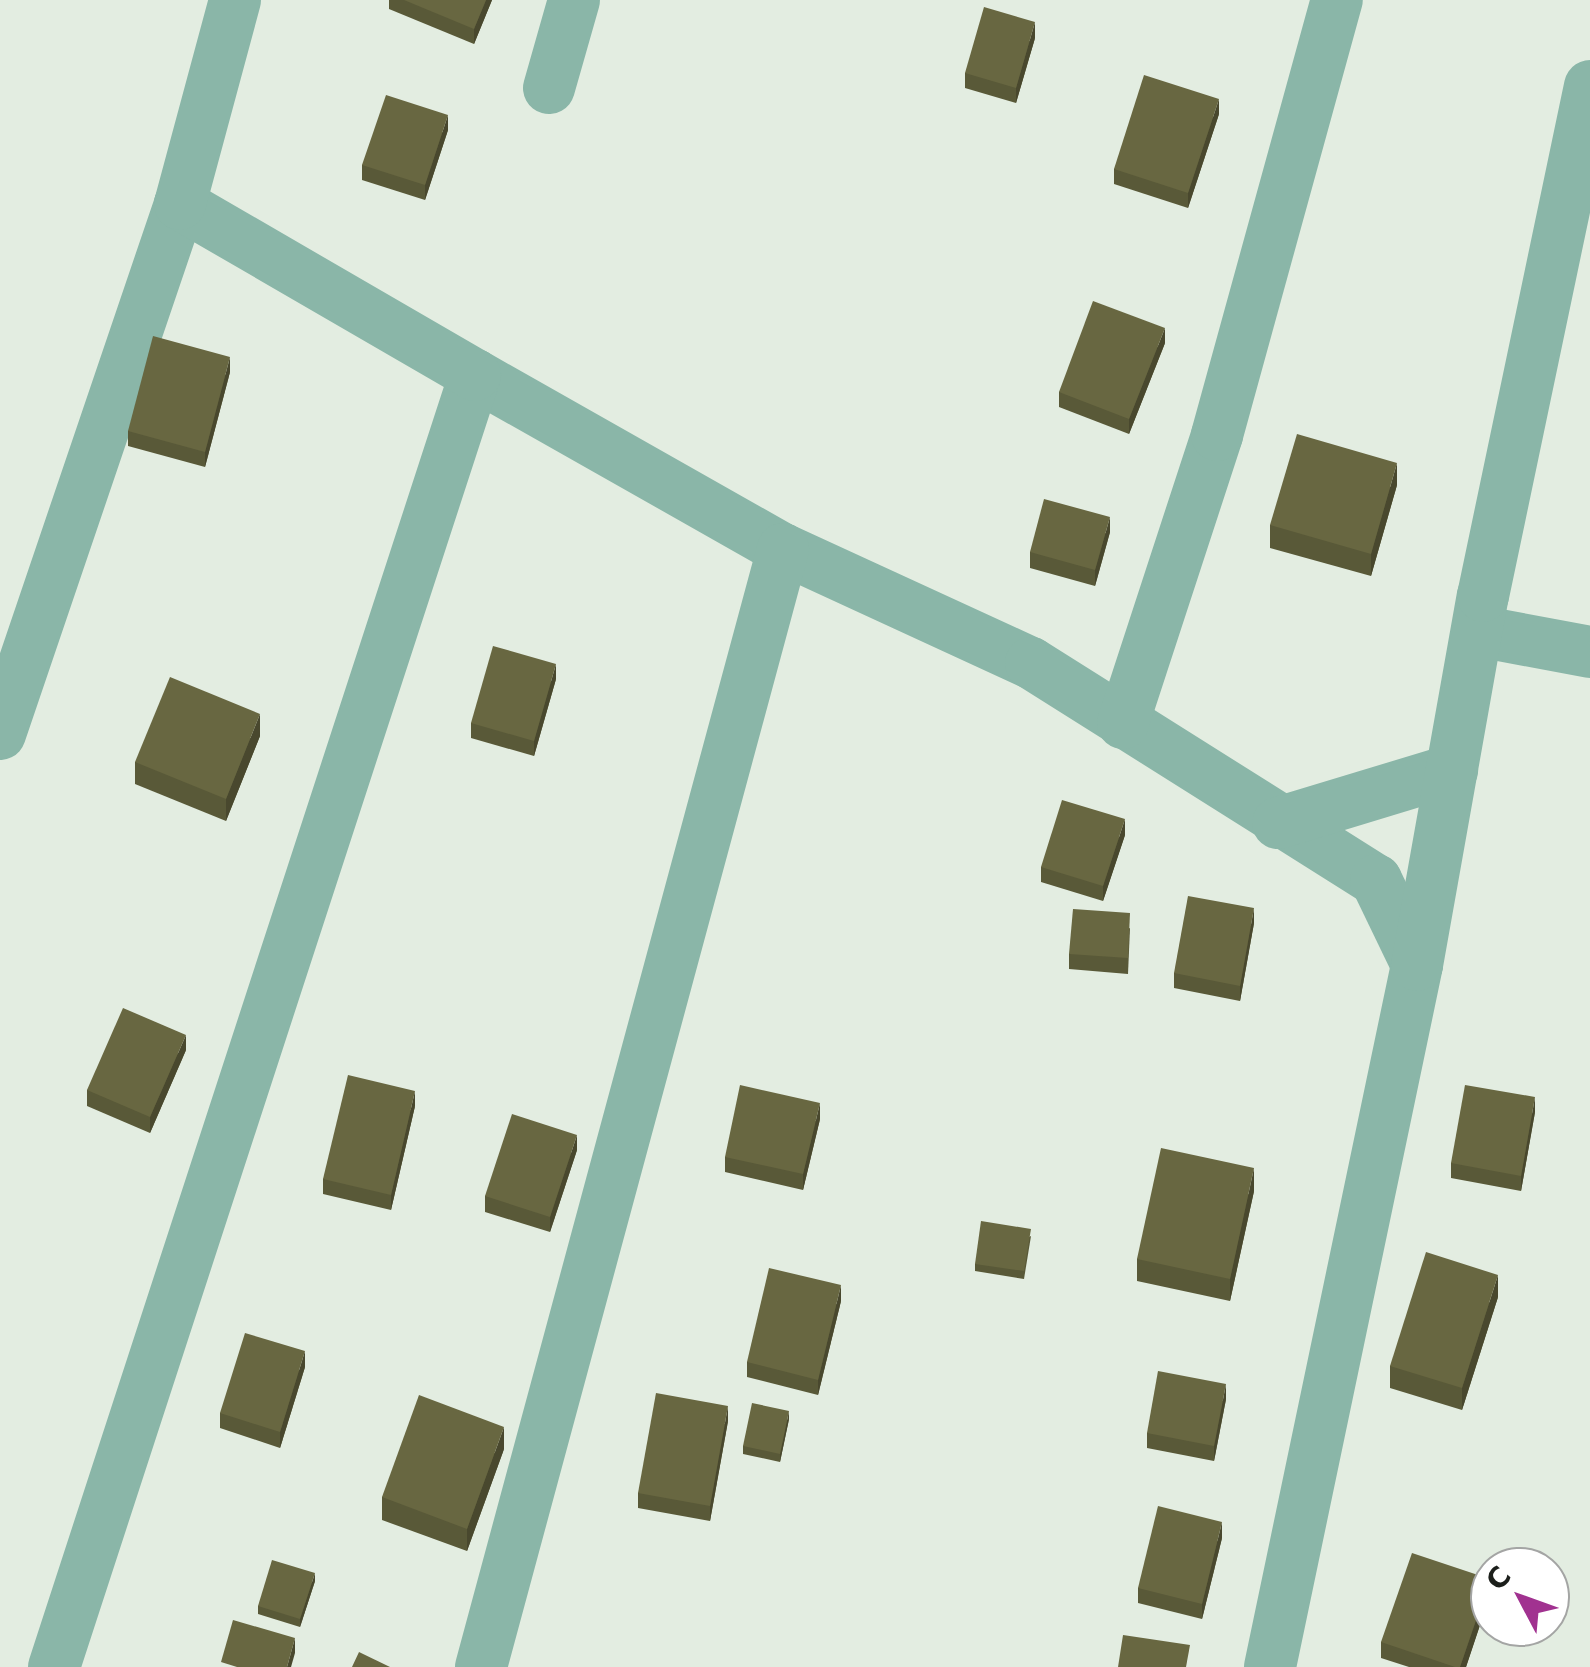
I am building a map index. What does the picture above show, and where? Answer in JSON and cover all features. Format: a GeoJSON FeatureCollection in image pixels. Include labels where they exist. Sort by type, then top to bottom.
{"type":"FeatureCollection","features":[{"type":"Feature","properties":{"kind":"street"},"geometry":{"type":"LineString","coordinates":[[0,734],[180,204],[235,0]]}},
{"type":"Feature","properties":{"kind":"street"},"geometry":{"type":"LineString","coordinates":[[549,88],[574,0]]}},
{"type":"Feature","properties":{"kind":"street"},"geometry":{"type":"LineString","coordinates":[[1123,723],[1216,435],[1338,0]]}},
{"type":"Feature","properties":{"kind":"street"},"geometry":{"type":"LineString","coordinates":[[1270,1667],[1417,964],[1478,631],[1590,86]]}},
{"type":"Feature","properties":{"kind":"street"},"geometry":{"type":"LineString","coordinates":[[180,204],[784,549],[1031,663],[1278,824],[1376,880],[1417,964]]}},
{"type":"Feature","properties":{"kind":"street"},"geometry":{"type":"LineString","coordinates":[[54,1667],[475,375]]}},
{"type":"Feature","properties":{"kind":"street"},"geometry":{"type":"LineString","coordinates":[[481,1667],[784,549]]}},
{"type":"Feature","properties":{"kind":"street"},"geometry":{"type":"LineString","coordinates":[[1478,631],[1590,652]]}},
{"type":"Feature","properties":{"kind":"street"},"geometry":{"type":"LineString","coordinates":[[1278,824],[1452,770]]}},
{"type":"Feature","properties":{"kind":"building"},"geometry":{"type":"Polygon","coordinates":[[[404,0],[486,0],[474,29],[404,0]]]}},
{"type":"Feature","properties":{"kind":"building"},"geometry":{"type":"Polygon","coordinates":[[[984,7],[1035,22],[1016,88],[965,73],[984,7]]]}},
{"type":"Feature","properties":{"kind":"building"},"geometry":{"type":"Polygon","coordinates":[[[1144,75],[1219,99],[1188,193],[1114,169],[1144,75]]]}},
{"type":"Feature","properties":{"kind":"building"},"geometry":{"type":"Polygon","coordinates":[[[386,95],[448,115],[425,185],[362,165],[386,95]]]}},
{"type":"Feature","properties":{"kind":"building"},"geometry":{"type":"Polygon","coordinates":[[[1093,301],[1165,328],[1129,419],[1059,392],[1093,301]]]}},
{"type":"Feature","properties":{"kind":"building"},"geometry":{"type":"Polygon","coordinates":[[[153,336],[230,357],[205,452],[128,431],[153,336]]]}},
{"type":"Feature","properties":{"kind":"building"},"geometry":{"type":"Polygon","coordinates":[[[1297,434],[1397,463],[1371,554],[1270,525],[1297,434]]]}},
{"type":"Feature","properties":{"kind":"building"},"geometry":{"type":"Polygon","coordinates":[[[1044,499],[1110,517],[1095,570],[1030,552],[1044,499]]]}},
{"type":"Feature","properties":{"kind":"building"},"geometry":{"type":"Polygon","coordinates":[[[493,646],[556,664],[534,741],[471,723],[493,646]]]}},
{"type":"Feature","properties":{"kind":"building"},"geometry":{"type":"Polygon","coordinates":[[[170,677],[260,714],[226,799],[135,762],[170,677]]]}},
{"type":"Feature","properties":{"kind":"building"},"geometry":{"type":"Polygon","coordinates":[[[1062,800],[1125,819],[1103,886],[1041,867],[1062,800]]]}},
{"type":"Feature","properties":{"kind":"building"},"geometry":{"type":"Polygon","coordinates":[[[1188,896],[1254,908],[1240,986],[1174,973],[1188,896]]]}},
{"type":"Feature","properties":{"kind":"building"},"geometry":{"type":"Polygon","coordinates":[[[1073,909],[1130,913],[1128,958],[1069,954],[1073,909]]]}},
{"type":"Feature","properties":{"kind":"building"},"geometry":{"type":"Polygon","coordinates":[[[123,1008],[186,1035],[150,1117],[87,1090],[123,1008]]]}},
{"type":"Feature","properties":{"kind":"building"},"geometry":{"type":"Polygon","coordinates":[[[348,1075],[415,1091],[391,1195],[323,1179],[348,1075]]]}},
{"type":"Feature","properties":{"kind":"building"},"geometry":{"type":"Polygon","coordinates":[[[740,1085],[820,1103],[803,1174],[725,1157],[740,1085]]]}},
{"type":"Feature","properties":{"kind":"building"},"geometry":{"type":"Polygon","coordinates":[[[1465,1085],[1535,1097],[1521,1176],[1451,1163],[1465,1085]]]}},
{"type":"Feature","properties":{"kind":"building"},"geometry":{"type":"Polygon","coordinates":[[[512,1114],[577,1135],[550,1217],[485,1196],[512,1114]]]}},
{"type":"Feature","properties":{"kind":"building"},"geometry":{"type":"Polygon","coordinates":[[[1161,1148],[1254,1168],[1230,1279],[1137,1259],[1161,1148]]]}},
{"type":"Feature","properties":{"kind":"building"},"geometry":{"type":"Polygon","coordinates":[[[981,1221],[1031,1229],[1024,1271],[975,1264],[981,1221]]]}},
{"type":"Feature","properties":{"kind":"building"},"geometry":{"type":"Polygon","coordinates":[[[1426,1252],[1498,1275],[1462,1388],[1390,1366],[1426,1252]]]}},
{"type":"Feature","properties":{"kind":"building"},"geometry":{"type":"Polygon","coordinates":[[[769,1268],[841,1285],[818,1380],[747,1362],[769,1268]]]}},
{"type":"Feature","properties":{"kind":"building"},"geometry":{"type":"Polygon","coordinates":[[[245,1333],[305,1351],[280,1432],[220,1413],[245,1333]]]}},
{"type":"Feature","properties":{"kind":"building"},"geometry":{"type":"Polygon","coordinates":[[[1158,1371],[1226,1384],[1214,1446],[1147,1433],[1158,1371]]]}},
{"type":"Feature","properties":{"kind":"building"},"geometry":{"type":"Polygon","coordinates":[[[656,1393],[728,1406],[710,1506],[638,1493],[656,1393]]]}},
{"type":"Feature","properties":{"kind":"building"},"geometry":{"type":"Polygon","coordinates":[[[419,1395],[504,1427],[467,1529],[382,1497],[419,1395]]]}},
{"type":"Feature","properties":{"kind":"building"},"geometry":{"type":"Polygon","coordinates":[[[752,1403],[789,1411],[780,1454],[743,1446],[752,1403]]]}},
{"type":"Feature","properties":{"kind":"building"},"geometry":{"type":"Polygon","coordinates":[[[1158,1506],[1222,1522],[1202,1604],[1138,1588],[1158,1506]]]}},
{"type":"Feature","properties":{"kind":"building"},"geometry":{"type":"Polygon","coordinates":[[[1412,1553],[1470,1572],[1470,1638],[1460,1667],[1381,1642],[1412,1553]]]}},
{"type":"Feature","properties":{"kind":"building"},"geometry":{"type":"Polygon","coordinates":[[[272,1560],[315,1573],[300,1619],[258,1606],[272,1560]]]}},
{"type":"Feature","properties":{"kind":"building"},"geometry":{"type":"Polygon","coordinates":[[[233,1620],[295,1638],[287,1667],[237,1667],[221,1662],[233,1620]]]}},
{"type":"Feature","properties":{"kind":"building"},"geometry":{"type":"Polygon","coordinates":[[[1123,1635],[1190,1645],[1186,1667],[1118,1667],[1123,1635]]]}},
{"type":"Feature","properties":{"kind":"building"},"geometry":{"type":"Polygon","coordinates":[[[359,1652],[390,1667],[352,1667],[359,1652]]]}}]}
